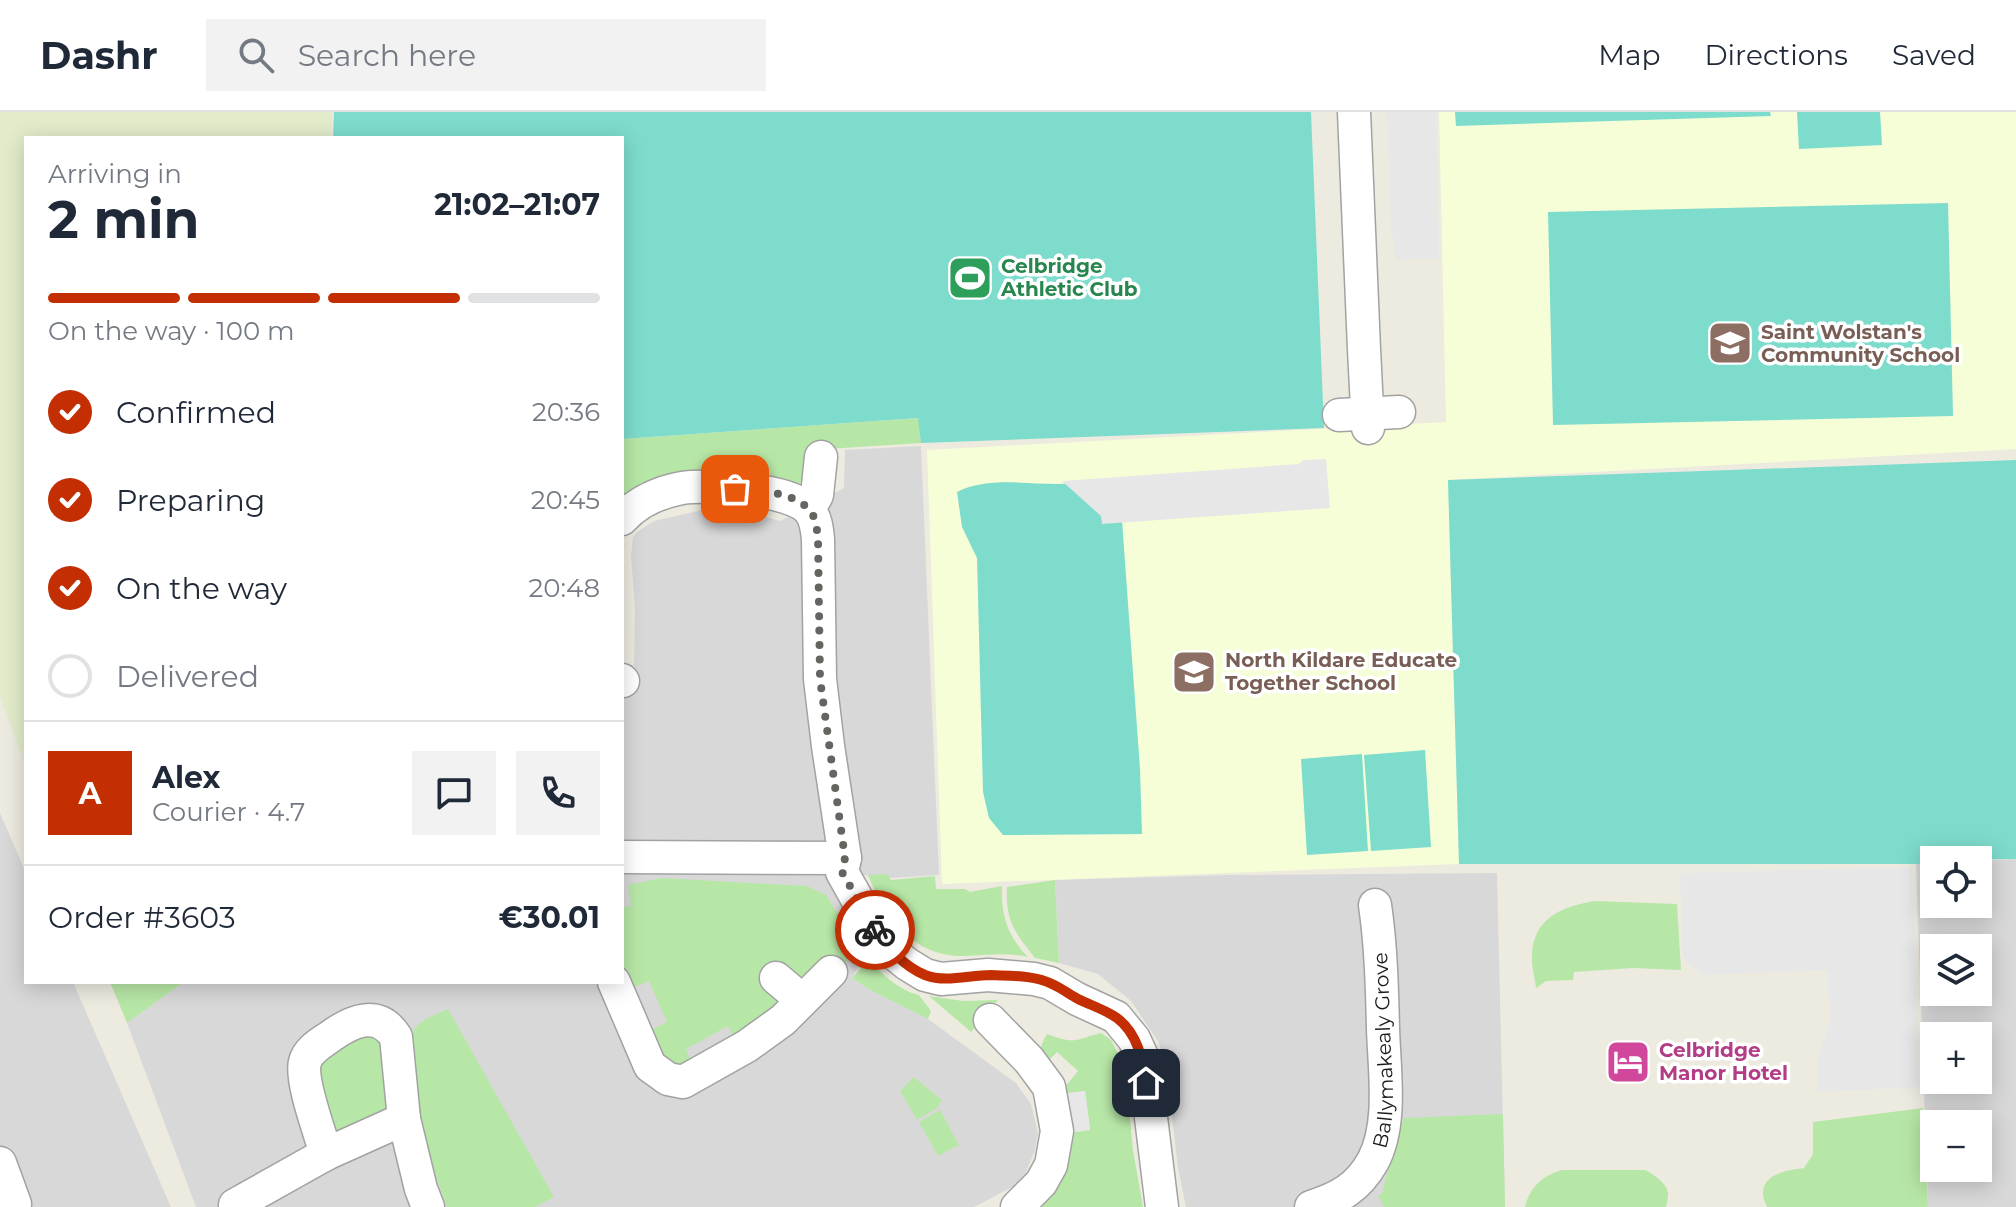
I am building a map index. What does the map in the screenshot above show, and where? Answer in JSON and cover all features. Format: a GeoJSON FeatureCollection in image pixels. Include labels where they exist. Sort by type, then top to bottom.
{"type":"FeatureCollection","features":[{"type":"Feature","properties":{"kind":"street"},"geometry":{"type":"LineString","coordinates":[[1354,112],[1358,419],[1399,412]]}},
{"type":"Feature","properties":{"kind":"street"},"geometry":{"type":"LineString","coordinates":[[809,509],[817,495],[821,457]]}},
{"type":"Feature","properties":{"kind":"street"},"geometry":{"type":"LineString","coordinates":[[624,517],[644,501],[682,488],[704,487],[761,491],[799,501],[809,509],[815,519],[818,539],[820,679],[845,858],[842,872],[875,931],[891,951],[925,975],[941,979],[988,975],[1050,983],[1116,1017],[1127,1028],[1141,1054],[1162,1207]]}},
{"type":"Feature","properties":{"kind":"street"},"geometry":{"type":"LineString","coordinates":[[624,857],[845,858]]}},
{"type":"Feature","properties":{"kind":"street","name":"Ballymakealy Grove"},"geometry":{"type":"LineString","coordinates":[[1311,1207],[1360,1197],[1383,1136],[1385,1108],[1380,940],[1375,905]]}},
{"type":"Feature","properties":{"kind":"street"},"geometry":{"type":"LineString","coordinates":[[615,984],[650,1066],[668,1079],[683,1082],[747,1046],[783,1020],[831,972]]}},
{"type":"Feature","properties":{"kind":"street"},"geometry":{"type":"LineString","coordinates":[[776,978],[802,1000]]}},
{"type":"Feature","properties":{"kind":"street"},"geometry":{"type":"LineString","coordinates":[[326,1154],[303,1074],[305,1059],[316,1046],[349,1024],[361,1019],[381,1023],[391,1029],[396,1037],[404,1119],[428,1207]]}},
{"type":"Feature","properties":{"kind":"street"},"geometry":{"type":"LineString","coordinates":[[990,1020],[1029,1060],[1049,1087],[1057,1131],[1051,1165],[1041,1183],[1017,1207]]}},
{"type":"Feature","properties":{"kind":"street"},"geometry":{"type":"LineString","coordinates":[[235,1205],[326,1154],[404,1119]]}},
{"type":"Feature","properties":{"kind":"street"},"geometry":{"type":"LineString","coordinates":[[0,1163],[15,1204]]}},
{"type":"Feature","properties":{"kind":"shaded area"},"geometry":{"type":"Polygon","coordinates":[[[0,112],[332,112],[331,136],[24,136],[24,762],[0,696],[0,112]]]}},
{"type":"Feature","properties":{"kind":"shaded area","name":"Celbridge Athletic Club"},"geometry":{"type":"Polygon","coordinates":[[[334,112],[1311,112],[1324,428],[921,443],[918,418],[624,439],[624,136],[333,136],[334,112]]]}},
{"type":"Feature","properties":{"kind":"shaded area"},"geometry":{"type":"Polygon","coordinates":[[[1387,112],[1436,112],[1439,259],[1396,259],[1391,231],[1387,112]]]}},
{"type":"Feature","properties":{"kind":"shaded area"},"geometry":{"type":"Polygon","coordinates":[[[1439,112],[2016,112],[2016,449],[1448,480],[1459,864],[942,884],[927,450],[1446,422],[1439,112]]]}},
{"type":"Feature","properties":{"kind":"shaded area"},"geometry":{"type":"Polygon","coordinates":[[[1455,112],[1770,112],[1771,116],[1456,126],[1455,112]]]}},
{"type":"Feature","properties":{"kind":"shaded area"},"geometry":{"type":"Polygon","coordinates":[[[1797,112],[1880,112],[1882,145],[1799,149],[1797,112]]]}},
{"type":"Feature","properties":{"kind":"shaded area"},"geometry":{"type":"Polygon","coordinates":[[[1948,203],[1953,416],[1553,425],[1548,212],[1948,203]]]}},
{"type":"Feature","properties":{"kind":"shaded area"},"geometry":{"type":"Polygon","coordinates":[[[921,446],[939,875],[892,878],[843,873],[875,931],[852,978],[928,1019],[1016,1083],[1031,1104],[1038,1133],[1024,1177],[1016,1185],[974,1207],[196,1207],[127,1023],[181,984],[624,984],[624,676],[634,669],[633,537],[654,521],[711,508],[740,510],[780,521],[844,488],[845,450],[921,446]]]}},
{"type":"Feature","properties":{"kind":"shaded area"},"geometry":{"type":"Polygon","coordinates":[[[1326,459],[1330,508],[1102,524],[1101,516],[1062,481],[1299,464],[1303,460],[1326,459]]]}},
{"type":"Feature","properties":{"kind":"shaded area"},"geometry":{"type":"Polygon","coordinates":[[[2016,460],[2016,859],[1992,859],[1992,846],[1920,846],[1920,864],[1916,864],[1459,864],[1448,480],[2016,460]]]}},
{"type":"Feature","properties":{"kind":"shaded area"},"geometry":{"type":"Polygon","coordinates":[[[1119,479],[1142,834],[1003,835],[989,818],[983,792],[977,558],[962,527],[957,492],[993,483],[1064,484],[1119,479]]]}},
{"type":"Feature","properties":{"kind":"shaded area"},"geometry":{"type":"Polygon","coordinates":[[[1425,750],[1431,847],[1371,851],[1364,755],[1425,750]]]}},
{"type":"Feature","properties":{"kind":"shaded area"},"geometry":{"type":"Polygon","coordinates":[[[1362,754],[1368,851],[1307,855],[1301,759],[1362,754]]]}},
{"type":"Feature","properties":{"kind":"shaded area"},"geometry":{"type":"Polygon","coordinates":[[[0,813],[24,868],[24,984],[74,984],[171,1207],[0,1207],[0,813]]]}},
{"type":"Feature","properties":{"kind":"shaded area"},"geometry":{"type":"Polygon","coordinates":[[[2016,859],[2016,1207],[1928,1207],[1927,1182],[1992,1182],[1992,1110],[1925,1110],[1924,1094],[1992,1094],[1992,1022],[1922,1022],[1921,1006],[1992,1006],[1992,934],[1920,934],[1920,978],[1916,864],[1920,864],[1920,918],[1992,918],[1992,860],[2016,859]]]}},
{"type":"Feature","properties":{"kind":"shaded area"},"geometry":{"type":"Polygon","coordinates":[[[1912,867],[1919,1087],[1818,1092],[1817,1061],[1830,1020],[1827,970],[1703,975],[1683,958],[1680,873],[1912,867]]]}},
{"type":"Feature","properties":{"kind":"shaded area"},"geometry":{"type":"Polygon","coordinates":[[[1497,873],[1505,1207],[1186,1207],[1159,1043],[1131,1001],[1098,974],[1059,963],[1055,880],[1497,873]]]}},
{"type":"Feature","properties":{"kind":"shaded area"},"geometry":{"type":"Polygon","coordinates":[[[1085,1091],[1090,1130],[1069,1133],[1064,1094],[1085,1091]]]}},
{"type":"Feature","properties":{"kind":"green space"},"geometry":{"type":"Polygon","coordinates":[[[919,418],[921,443],[811,450],[806,476],[793,487],[624,503],[624,439],[919,418]]]}},
{"type":"Feature","properties":{"kind":"green space"},"geometry":{"type":"Polygon","coordinates":[[[888,874],[891,880],[935,876],[936,889],[965,889],[970,892],[1002,886],[1007,924],[1028,957],[1005,954],[948,955],[917,943],[893,920],[868,875],[888,874]]]}},
{"type":"Feature","properties":{"kind":"green space"},"geometry":{"type":"Polygon","coordinates":[[[662,878],[807,886],[826,895],[863,954],[778,993],[779,1003],[737,1044],[728,1026],[686,1049],[694,1069],[663,1061],[649,1031],[667,1022],[649,981],[630,989],[624,976],[624,907],[631,906],[628,885],[662,878]]]}},
{"type":"Feature","properties":{"kind":"green space"},"geometry":{"type":"Polygon","coordinates":[[[1055,880],[1059,963],[1035,958],[1013,926],[1007,898],[1007,887],[1055,880]]]}},
{"type":"Feature","properties":{"kind":"green space"},"geometry":{"type":"Polygon","coordinates":[[[1595,901],[1677,904],[1681,970],[1633,968],[1574,972],[1573,980],[1546,981],[1536,988],[1532,959],[1534,942],[1544,923],[1572,906],[1595,901]]]}},
{"type":"Feature","properties":{"kind":"green space"},"geometry":{"type":"Polygon","coordinates":[[[869,960],[898,986],[919,995],[931,1011],[928,1019],[852,978],[869,960]]]}},
{"type":"Feature","properties":{"kind":"green space"},"geometry":{"type":"Polygon","coordinates":[[[111,984],[181,984],[127,1023],[111,984]]]}},
{"type":"Feature","properties":{"kind":"green space"},"geometry":{"type":"Polygon","coordinates":[[[929,996],[963,1001],[998,1000],[971,1032],[929,996]]]}},
{"type":"Feature","properties":{"kind":"green space"},"geometry":{"type":"Polygon","coordinates":[[[448,1009],[554,1197],[535,1207],[447,1207],[418,1116],[411,1036],[421,1022],[448,1009]]]}},
{"type":"Feature","properties":{"kind":"green space"},"geometry":{"type":"Polygon","coordinates":[[[1101,1033],[1111,1040],[1120,1058],[1127,1087],[1143,1207],[1036,1207],[1070,1133],[1090,1129],[1085,1091],[1059,1094],[1078,1071],[1057,1052],[1044,1065],[1041,1046],[1047,1034],[1070,1040],[1101,1033]]]}},
{"type":"Feature","properties":{"kind":"green space"},"geometry":{"type":"Polygon","coordinates":[[[373,1035],[389,1047],[391,1111],[341,1131],[331,1122],[318,1067],[343,1037],[373,1035]]]}},
{"type":"Feature","properties":{"kind":"green space"},"geometry":{"type":"Polygon","coordinates":[[[914,1077],[942,1100],[937,1108],[917,1120],[900,1091],[914,1077]]]}},
{"type":"Feature","properties":{"kind":"green space"},"geometry":{"type":"Polygon","coordinates":[[[1923,1108],[1920,1110],[1920,1182],[1927,1182],[1928,1207],[1767,1207],[1763,1194],[1767,1181],[1778,1174],[1804,1168],[1813,1154],[1813,1122],[1923,1108]]]}},
{"type":"Feature","properties":{"kind":"green space"},"geometry":{"type":"Polygon","coordinates":[[[940,1110],[959,1145],[938,1156],[919,1122],[940,1110]]]}},
{"type":"Feature","properties":{"kind":"green space"},"geometry":{"type":"Polygon","coordinates":[[[1503,1114],[1505,1207],[1384,1207],[1378,1196],[1383,1192],[1404,1118],[1503,1114]]]}},
{"type":"Feature","properties":{"kind":"green space"},"geometry":{"type":"Polygon","coordinates":[[[1562,1170],[1645,1170],[1665,1186],[1668,1193],[1666,1207],[1525,1207],[1538,1183],[1562,1170]]]}},
{"type":"Feature","properties":{"kind":"way so far"},"geometry":{"type":"LineString","coordinates":[[735,489],[761,491],[799,501],[815,519],[820,679],[845,858],[842,872],[875,930]]}},
{"type":"Feature","properties":{"kind":"place","name":"Celbridge Athletic Club"},"geometry":{"type":"Point","coordinates":[970,278]}},
{"type":"Feature","properties":{"kind":"place","name":"Saint Wolstan's Community School"},"geometry":{"type":"Point","coordinates":[1730,343]}},
{"type":"Feature","properties":{"kind":"place","name":"North Kildare Educate Together School"},"geometry":{"type":"Point","coordinates":[1194,672]}},
{"type":"Feature","properties":{"kind":"place","name":"Celbridge Manor Hotel"},"geometry":{"type":"Point","coordinates":[1628,1062]}},
{"type":"Feature","properties":{"kind":"route"},"geometry":{"type":"LineString","coordinates":[[875,930],[891,951],[925,975],[941,979],[988,975],[1034,979],[1050,983],[1116,1017],[1127,1028],[1141,1054],[1146,1083]]}}]}
